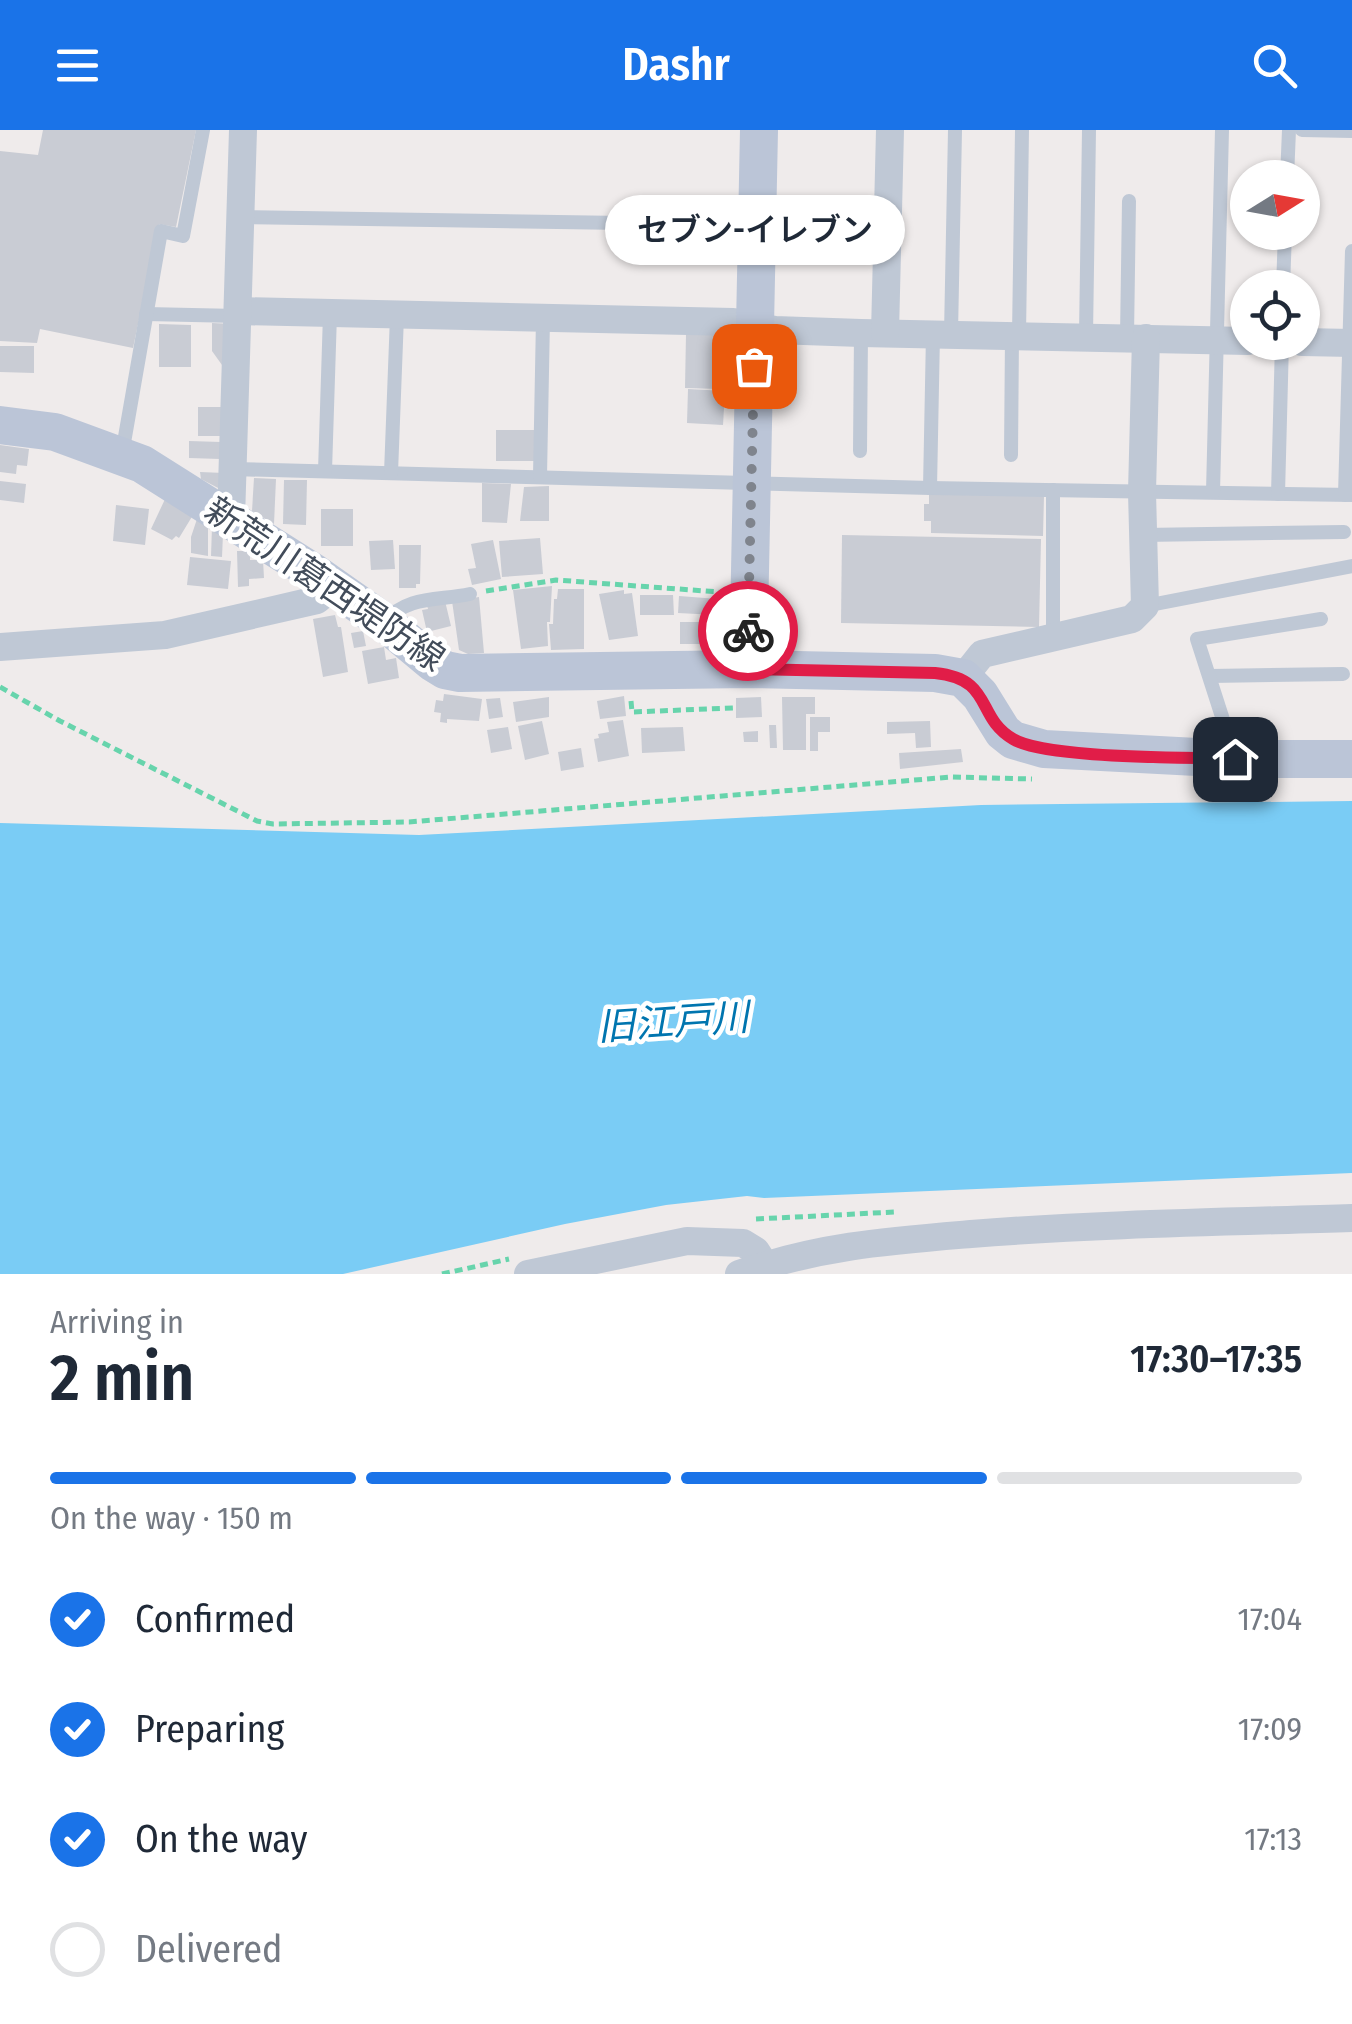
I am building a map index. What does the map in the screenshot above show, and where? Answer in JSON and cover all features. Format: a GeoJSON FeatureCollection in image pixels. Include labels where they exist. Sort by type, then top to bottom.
{"type":"FeatureCollection","features":[{"type":"Feature","properties":{"kind":"main road"},"geometry":{"type":"LineString","coordinates":[[748,669],[759,130]]}},
{"type":"Feature","properties":{"kind":"main road","name":"新荒川葛西堤防線"},"geometry":{"type":"LineString","coordinates":[[0,425],[55,432],[122,454],[170,480],[333,586],[444,670],[460,674],[748,669],[935,673],[963,678]]}},
{"type":"Feature","properties":{"kind":"main road"},"geometry":{"type":"LineString","coordinates":[[963,678],[1003,732],[1026,744],[1068,751],[1235,759],[1352,759]]}},
{"type":"Feature","properties":{"kind":"street"},"geometry":{"type":"LineString","coordinates":[[231,519],[243,130]]}},
{"type":"Feature","properties":{"kind":"street"},"geometry":{"type":"LineString","coordinates":[[873,333],[890,130]]}},
{"type":"Feature","properties":{"kind":"street"},"geometry":{"type":"LineString","coordinates":[[238,314],[732,322],[755,328],[873,333],[1230,340]]}},
{"type":"Feature","properties":{"kind":"street"},"geometry":{"type":"LineString","coordinates":[[963,678],[982,654],[1132,619],[1145,606],[1137,338]]}},
{"type":"Feature","properties":{"kind":"street"},"geometry":{"type":"LineString","coordinates":[[1320,342],[1350,343]]}},
{"type":"Feature","properties":{"kind":"street"},"geometry":{"type":"LineString","coordinates":[[0,647],[165,635],[317,600],[333,586]]}},
{"type":"Feature","properties":{"kind":"street"},"geometry":{"type":"LineString","coordinates":[[528,1274],[687,1241],[743,1243],[756,1251],[752,1269],[846,1245],[1014,1230],[1352,1218]]}},
{"type":"Feature","properties":{"kind":"lane"},"geometry":{"type":"LineString","coordinates":[[122,454],[161,231],[183,236],[203,130]]}},
{"type":"Feature","properties":{"kind":"lane"},"geometry":{"type":"LineString","coordinates":[[930,488],[955,130]]}},
{"type":"Feature","properties":{"kind":"lane"},"geometry":{"type":"LineString","coordinates":[[1011,455],[1022,130]]}},
{"type":"Feature","properties":{"kind":"lane"},"geometry":{"type":"LineString","coordinates":[[1086,336],[1089,130]]}},
{"type":"Feature","properties":{"kind":"lane"},"geometry":{"type":"LineString","coordinates":[[1213,492],[1222,130]]}},
{"type":"Feature","properties":{"kind":"lane"},"geometry":{"type":"LineString","coordinates":[[1288,160],[1289,130]]}},
{"type":"Feature","properties":{"kind":"lane"},"geometry":{"type":"LineString","coordinates":[[1302,130],[1352,131]]}},
{"type":"Feature","properties":{"kind":"lane"},"geometry":{"type":"LineString","coordinates":[[1129,201],[1137,338]]}},
{"type":"Feature","properties":{"kind":"lane"},"geometry":{"type":"LineString","coordinates":[[241,217],[756,225]]}},
{"type":"Feature","properties":{"kind":"lane"},"geometry":{"type":"LineString","coordinates":[[233,469],[1348,495],[1352,251]]}},
{"type":"Feature","properties":{"kind":"lane"},"geometry":{"type":"LineString","coordinates":[[146,314],[238,314]]}},
{"type":"Feature","properties":{"kind":"lane"},"geometry":{"type":"LineString","coordinates":[[325,470],[330,314]]}},
{"type":"Feature","properties":{"kind":"lane"},"geometry":{"type":"LineString","coordinates":[[391,473],[397,316]]}},
{"type":"Feature","properties":{"kind":"lane"},"geometry":{"type":"LineString","coordinates":[[540,476],[543,320]]}},
{"type":"Feature","properties":{"kind":"lane"},"geometry":{"type":"LineString","coordinates":[[860,451],[873,333]]}},
{"type":"Feature","properties":{"kind":"lane"},"geometry":{"type":"LineString","coordinates":[[1278,494],[1282,360]]}},
{"type":"Feature","properties":{"kind":"lane"},"geometry":{"type":"LineString","coordinates":[[1052,490],[1053,636]]}},
{"type":"Feature","properties":{"kind":"lane"},"geometry":{"type":"LineString","coordinates":[[1143,534],[1344,532]]}},
{"type":"Feature","properties":{"kind":"lane"},"geometry":{"type":"LineString","coordinates":[[1145,606],[1352,566]]}},
{"type":"Feature","properties":{"kind":"lane"},"geometry":{"type":"LineString","coordinates":[[384,622],[397,608],[414,600],[467,594]]}},
{"type":"Feature","properties":{"kind":"lane"},"geometry":{"type":"LineString","coordinates":[[1235,759],[1198,639],[1321,618]]}},
{"type":"Feature","properties":{"kind":"lane"},"geometry":{"type":"LineString","coordinates":[[1210,676],[1343,674]]}},
{"type":"Feature","properties":{"kind":"path"},"geometry":{"type":"LineString","coordinates":[[467,594],[556,580],[748,594]]}},
{"type":"Feature","properties":{"kind":"path"},"geometry":{"type":"LineString","coordinates":[[0,687],[257,821],[274,824],[408,822],[952,777],[1047,779]]}},
{"type":"Feature","properties":{"kind":"path"},"geometry":{"type":"LineString","coordinates":[[631,698],[632,712],[733,708]]}},
{"type":"Feature","properties":{"kind":"water","name":"旧江戸川"},"geometry":{"type":"Polygon","coordinates":[[[1352,801],[1352,1173],[747,1196],[666,1205],[565,1224],[343,1274],[0,1274],[0,823],[419,835],[981,805],[1352,801]]]}},
{"type":"Feature","properties":{"kind":"building"},"geometry":{"type":"Polygon","coordinates":[[[43,130],[196,130],[176,227],[159,224],[133,348],[40,329],[37,343],[0,341],[0,151],[38,155],[43,130]]]}},
{"type":"Feature","properties":{"kind":"building"},"geometry":{"type":"Polygon","coordinates":[[[212,323],[232,324],[227,372],[212,351],[212,323]]]}},
{"type":"Feature","properties":{"kind":"building"},"geometry":{"type":"Polygon","coordinates":[[[159,324],[191,325],[191,367],[159,367],[159,324]]]}},
{"type":"Feature","properties":{"kind":"building"},"geometry":{"type":"Polygon","coordinates":[[[686,334],[720,335],[719,389],[685,388],[686,334]]]}},
{"type":"Feature","properties":{"kind":"building"},"geometry":{"type":"Polygon","coordinates":[[[0,346],[34,346],[34,373],[0,372],[0,346]]]}},
{"type":"Feature","properties":{"kind":"building"},"geometry":{"type":"Polygon","coordinates":[[[688,389],[725,391],[723,425],[687,423],[688,389]]]}},
{"type":"Feature","properties":{"kind":"building"},"geometry":{"type":"Polygon","coordinates":[[[198,407],[228,407],[228,436],[198,436],[198,407]]]}},
{"type":"Feature","properties":{"kind":"building"},"geometry":{"type":"Polygon","coordinates":[[[496,430],[534,430],[534,461],[496,461],[496,430]]]}},
{"type":"Feature","properties":{"kind":"building"},"geometry":{"type":"Polygon","coordinates":[[[189,441],[221,442],[220,459],[189,458],[189,441]]]}},
{"type":"Feature","properties":{"kind":"building"},"geometry":{"type":"Polygon","coordinates":[[[0,445],[29,449],[27,466],[17,465],[16,474],[0,472],[0,445]]]}},
{"type":"Feature","properties":{"kind":"building"},"geometry":{"type":"Polygon","coordinates":[[[200,472],[224,473],[220,489],[201,479],[200,472]]]}},
{"type":"Feature","properties":{"kind":"building"},"geometry":{"type":"Polygon","coordinates":[[[254,478],[276,479],[274,524],[252,511],[254,478]]]}},
{"type":"Feature","properties":{"kind":"building"},"geometry":{"type":"Polygon","coordinates":[[[284,480],[307,480],[306,525],[283,524],[284,480]]]}},
{"type":"Feature","properties":{"kind":"building"},"geometry":{"type":"Polygon","coordinates":[[[0,481],[26,484],[24,503],[0,500],[0,481]]]}},
{"type":"Feature","properties":{"kind":"building"},"geometry":{"type":"Polygon","coordinates":[[[482,483],[511,484],[507,523],[482,522],[482,483]]]}},
{"type":"Feature","properties":{"kind":"building"},"geometry":{"type":"Polygon","coordinates":[[[549,486],[549,521],[520,521],[524,487],[549,486]]]}},
{"type":"Feature","properties":{"kind":"building"},"geometry":{"type":"Polygon","coordinates":[[[929,493],[1044,496],[1043,536],[931,533],[931,521],[924,521],[929,493]]]}},
{"type":"Feature","properties":{"kind":"building"},"geometry":{"type":"Polygon","coordinates":[[[166,497],[193,515],[179,538],[172,540],[151,529],[166,497]]]}},
{"type":"Feature","properties":{"kind":"building"},"geometry":{"type":"Polygon","coordinates":[[[116,505],[149,509],[145,545],[113,541],[116,505]]]}},
{"type":"Feature","properties":{"kind":"building"},"geometry":{"type":"Polygon","coordinates":[[[321,509],[353,509],[353,546],[321,546],[321,509]]]}},
{"type":"Feature","properties":{"kind":"building"},"geometry":{"type":"Polygon","coordinates":[[[197,519],[208,525],[208,556],[191,553],[197,519]]]}},
{"type":"Feature","properties":{"kind":"building"},"geometry":{"type":"Polygon","coordinates":[[[212,527],[223,534],[222,557],[211,556],[212,527]]]}},
{"type":"Feature","properties":{"kind":"building"},"geometry":{"type":"Polygon","coordinates":[[[842,535],[1041,539],[1039,627],[841,623],[842,535]]]}},
{"type":"Feature","properties":{"kind":"building"},"geometry":{"type":"Polygon","coordinates":[[[540,538],[543,574],[502,577],[499,541],[540,538]]]}},
{"type":"Feature","properties":{"kind":"building"},"geometry":{"type":"Polygon","coordinates":[[[393,540],[395,569],[371,570],[369,541],[393,540]]]}},
{"type":"Feature","properties":{"kind":"building"},"geometry":{"type":"Polygon","coordinates":[[[493,540],[501,579],[472,585],[468,569],[476,568],[471,544],[493,540]]]}},
{"type":"Feature","properties":{"kind":"building"},"geometry":{"type":"Polygon","coordinates":[[[399,545],[421,545],[420,584],[416,588],[399,588],[399,545]]]}},
{"type":"Feature","properties":{"kind":"building"},"geometry":{"type":"Polygon","coordinates":[[[237,551],[250,551],[250,560],[263,560],[264,578],[249,579],[249,586],[238,587],[237,551]]]}},
{"type":"Feature","properties":{"kind":"building"},"geometry":{"type":"Polygon","coordinates":[[[190,557],[231,561],[228,589],[187,585],[190,557]]]}},
{"type":"Feature","properties":{"kind":"building"},"geometry":{"type":"Polygon","coordinates":[[[552,586],[548,646],[521,649],[513,590],[552,586]]]}},
{"type":"Feature","properties":{"kind":"building"},"geometry":{"type":"Polygon","coordinates":[[[558,589],[584,589],[584,649],[551,650],[549,624],[553,624],[558,589]]]}},
{"type":"Feature","properties":{"kind":"building"},"geometry":{"type":"Polygon","coordinates":[[[624,590],[624,594],[632,593],[638,636],[609,640],[599,594],[624,590]]]}},
{"type":"Feature","properties":{"kind":"building"},"geometry":{"type":"Polygon","coordinates":[[[640,595],[673,595],[674,615],[640,615],[640,595]]]}},
{"type":"Feature","properties":{"kind":"building"},"geometry":{"type":"Polygon","coordinates":[[[679,596],[718,599],[716,615],[678,613],[679,596]]]}},
{"type":"Feature","properties":{"kind":"building"},"geometry":{"type":"Polygon","coordinates":[[[479,597],[484,653],[468,654],[459,650],[452,601],[479,597]]]}},
{"type":"Feature","properties":{"kind":"building"},"geometry":{"type":"Polygon","coordinates":[[[445,601],[451,626],[427,632],[422,610],[445,601]]]}},
{"type":"Feature","properties":{"kind":"building"},"geometry":{"type":"Polygon","coordinates":[[[335,615],[341,627],[348,672],[323,677],[313,619],[335,615]]]}},
{"type":"Feature","properties":{"kind":"building"},"geometry":{"type":"Polygon","coordinates":[[[680,622],[717,622],[717,644],[680,644],[680,622]]]}},
{"type":"Feature","properties":{"kind":"building"},"geometry":{"type":"Polygon","coordinates":[[[363,631],[366,646],[354,648],[351,633],[363,631]]]}},
{"type":"Feature","properties":{"kind":"building"},"geometry":{"type":"Polygon","coordinates":[[[384,647],[386,660],[396,658],[399,678],[368,684],[362,651],[384,647]]]}},
{"type":"Feature","properties":{"kind":"building"},"geometry":{"type":"Polygon","coordinates":[[[444,694],[482,699],[479,721],[440,722],[441,713],[434,712],[436,700],[443,701],[444,694]]]}},
{"type":"Feature","properties":{"kind":"building"},"geometry":{"type":"Polygon","coordinates":[[[624,696],[626,716],[600,719],[597,701],[624,696]]]}},
{"type":"Feature","properties":{"kind":"building"},"geometry":{"type":"Polygon","coordinates":[[[549,697],[549,717],[516,722],[513,702],[549,697]]]}},
{"type":"Feature","properties":{"kind":"building"},"geometry":{"type":"Polygon","coordinates":[[[761,697],[762,717],[736,718],[736,698],[761,697]]]}},
{"type":"Feature","properties":{"kind":"building"},"geometry":{"type":"Polygon","coordinates":[[[782,697],[815,697],[815,714],[806,714],[806,750],[783,750],[782,697]]]}},
{"type":"Feature","properties":{"kind":"building"},"geometry":{"type":"Polygon","coordinates":[[[500,698],[503,717],[489,719],[486,699],[500,698]]]}},
{"type":"Feature","properties":{"kind":"building"},"geometry":{"type":"Polygon","coordinates":[[[810,717],[830,717],[830,732],[818,732],[818,751],[810,751],[810,717]]]}},
{"type":"Feature","properties":{"kind":"building"},"geometry":{"type":"Polygon","coordinates":[[[623,720],[629,756],[598,762],[594,739],[609,732],[607,722],[623,720]]]}},
{"type":"Feature","properties":{"kind":"building"},"geometry":{"type":"Polygon","coordinates":[[[542,721],[549,754],[525,760],[518,726],[542,721]]]}},
{"type":"Feature","properties":{"kind":"building"},"geometry":{"type":"Polygon","coordinates":[[[930,721],[931,747],[916,748],[915,733],[887,734],[887,722],[930,721]]]}},
{"type":"Feature","properties":{"kind":"building"},"geometry":{"type":"Polygon","coordinates":[[[769,725],[776,725],[777,748],[770,748],[769,725]]]}},
{"type":"Feature","properties":{"kind":"building"},"geometry":{"type":"Polygon","coordinates":[[[508,727],[512,749],[491,753],[487,730],[508,727]]]}},
{"type":"Feature","properties":{"kind":"building"},"geometry":{"type":"Polygon","coordinates":[[[683,727],[685,751],[642,753],[641,728],[683,727]]]}},
{"type":"Feature","properties":{"kind":"building"},"geometry":{"type":"Polygon","coordinates":[[[758,731],[758,742],[744,742],[743,732],[758,731]]]}},
{"type":"Feature","properties":{"kind":"building"},"geometry":{"type":"Polygon","coordinates":[[[581,748],[584,767],[561,771],[558,752],[581,748]]]}},
{"type":"Feature","properties":{"kind":"building"},"geometry":{"type":"Polygon","coordinates":[[[961,749],[963,762],[900,769],[899,753],[961,749]]]}},
{"type":"Feature","properties":{"kind":"way so far"},"geometry":{"type":"LineString","coordinates":[[748,631],[754,366]]}},
{"type":"Feature","properties":{"kind":"place","name":"セブン-イレブン"},"geometry":{"type":"Point","coordinates":[754,366]}},
{"type":"Feature","properties":{"kind":"route"},"geometry":{"type":"LineString","coordinates":[[748,631],[748,669],[935,673],[963,678],[1003,732],[1013,740],[1044,749],[1235,759]]}}]}
